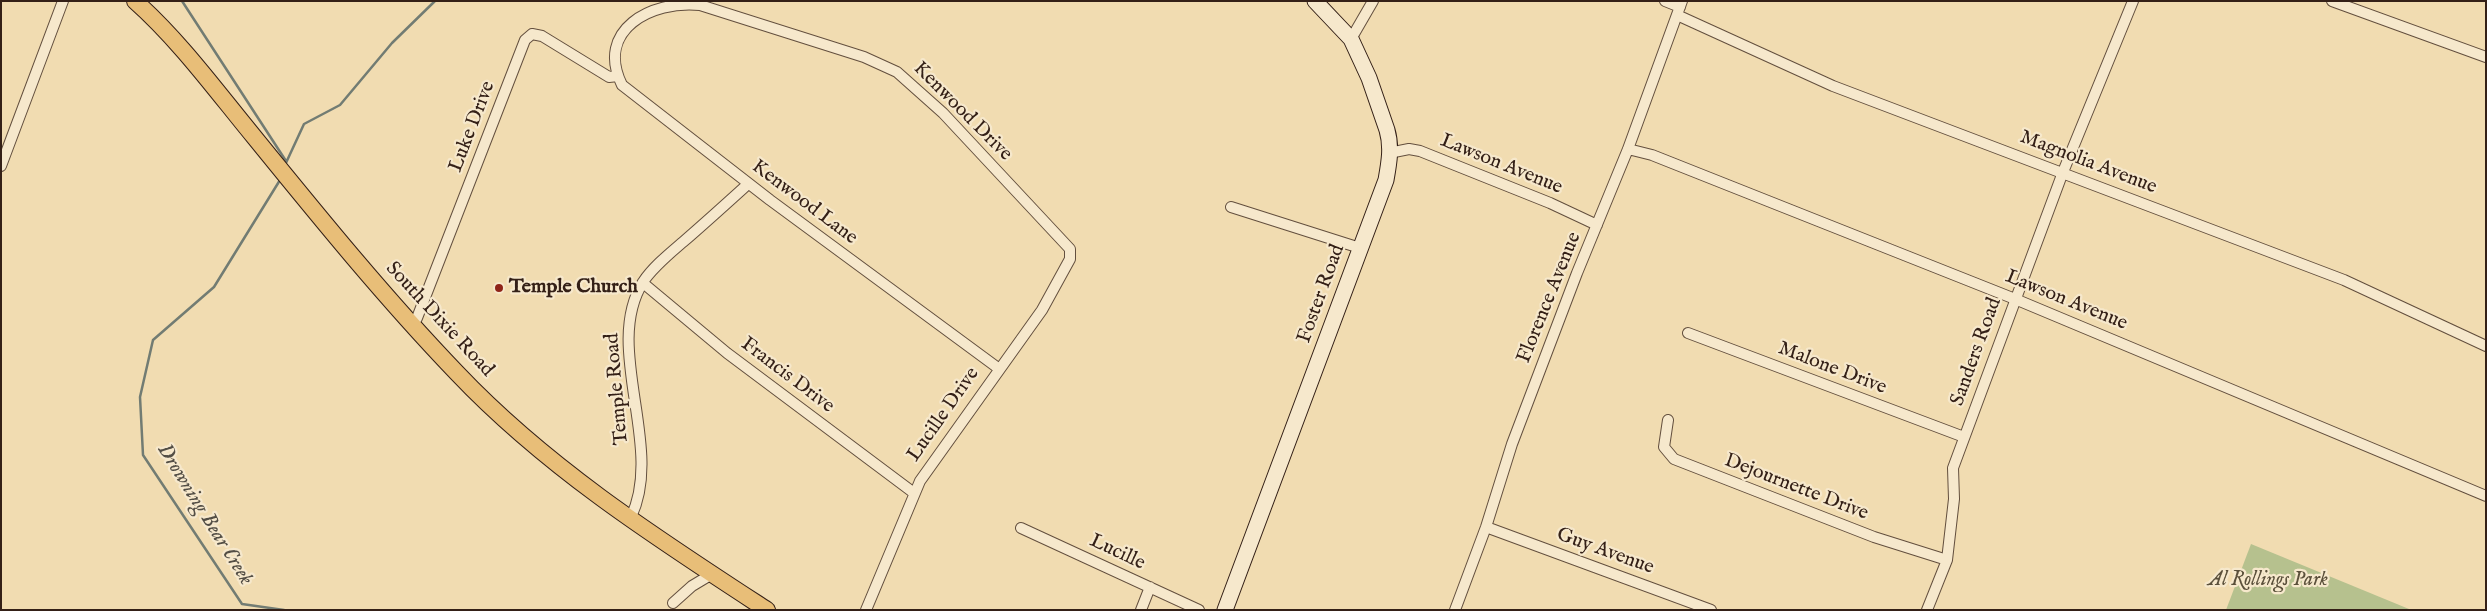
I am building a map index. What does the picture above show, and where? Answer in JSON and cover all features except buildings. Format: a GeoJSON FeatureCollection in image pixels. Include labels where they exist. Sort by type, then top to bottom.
{"type":"FeatureCollection","features":[{"type":"Feature","properties":{"kind":"main road","name":"South Dixie Road"},"geometry":{"type":"LineString","coordinates":[[135,1],[195,65],[353,258],[458,375],[532,445],[598,496],[766,610]]}},
{"type":"Feature","properties":{"kind":"street"},"geometry":{"type":"LineString","coordinates":[[1,166],[63,1]]}},
{"type":"Feature","properties":{"kind":"street","name":"Foster Road"},"geometry":{"type":"LineString","coordinates":[[1225,610],[1386,180],[1390,142],[1369,78],[1351,39],[1315,1]]}},
{"type":"Feature","properties":{"kind":"street"},"geometry":{"type":"LineString","coordinates":[[1351,39],[1373,1]]}},
{"type":"Feature","properties":{"kind":"street","name":"Magnolia Avenue"},"geometry":{"type":"LineString","coordinates":[[1665,1],[1833,86],[2344,280],[2486,346]]}},
{"type":"Feature","properties":{"kind":"street","name":"Sanders Road"},"geometry":{"type":"LineString","coordinates":[[1927,610],[1947,560],[1954,499],[1953,468],[2063,172],[2133,1]]}},
{"type":"Feature","properties":{"kind":"street"},"geometry":{"type":"LineString","coordinates":[[2332,1],[2486,57]]}},
{"type":"Feature","properties":{"kind":"street","name":"Kenwood Drive"},"geometry":{"type":"LineString","coordinates":[[618,76],[614,64],[616,49],[620,37],[634,20],[653,9],[683,2],[700,5],[864,57],[897,72],[943,113],[1058,235],[1068,246],[1070,252]]}},
{"type":"Feature","properties":{"kind":"street","name":"Florence Avenue"},"geometry":{"type":"LineString","coordinates":[[1455,610],[1486,527],[1512,444],[1628,149],[1680,8]]}},
{"type":"Feature","properties":{"kind":"street","name":"Luke Drive"},"geometry":{"type":"LineString","coordinates":[[412,325],[417,318],[525,40],[532,34],[542,36],[609,78],[618,76]]}},
{"type":"Feature","properties":{"kind":"street","name":"Kenwood Lane"},"geometry":{"type":"LineString","coordinates":[[618,76],[622,85],[748,184],[998,368]]}},
{"type":"Feature","properties":{"kind":"street","name":"Lawson Avenue"},"geometry":{"type":"LineString","coordinates":[[1389,153],[1409,149],[1420,151],[1550,203],[1597,225]]}},
{"type":"Feature","properties":{"kind":"street","name":"Lawson Avenue"},"geometry":{"type":"LineString","coordinates":[[1628,149],[1652,155],[2015,299],[2486,496]]}},
{"type":"Feature","properties":{"kind":"street","name":"Temple Road"},"geometry":{"type":"LineString","coordinates":[[630,517],[638,500],[642,463],[628,328],[643,283],[656,266],[748,184]]}},
{"type":"Feature","properties":{"kind":"street"},"geometry":{"type":"LineString","coordinates":[[1230,207],[1360,248]]}},
{"type":"Feature","properties":{"kind":"street","name":"Lucille Drive"},"geometry":{"type":"LineString","coordinates":[[866,610],[920,481],[998,368],[1042,310],[1059,282],[1070,252]]}},
{"type":"Feature","properties":{"kind":"street","name":"Francis Drive"},"geometry":{"type":"LineString","coordinates":[[643,283],[727,353],[914,493]]}},
{"type":"Feature","properties":{"kind":"street","name":"Malone Drive"},"geometry":{"type":"LineString","coordinates":[[1688,333],[1964,437]]}},
{"type":"Feature","properties":{"kind":"street","name":"Dejournette Drive"},"geometry":{"type":"LineString","coordinates":[[1668,420],[1664,447],[1674,459],[1874,537],[1947,560]]}},
{"type":"Feature","properties":{"kind":"street","name":"Guy Avenue"},"geometry":{"type":"LineString","coordinates":[[1486,527],[1711,610]]}},
{"type":"Feature","properties":{"kind":"street","name":"Lucille"},"geometry":{"type":"LineString","coordinates":[[1021,528],[1199,610]]}},
{"type":"Feature","properties":{"kind":"street"},"geometry":{"type":"LineString","coordinates":[[673,603],[692,586],[712,574]]}},
{"type":"Feature","properties":{"kind":"street"},"geometry":{"type":"LineString","coordinates":[[1141,610],[1150,587]]}},
{"type":"Feature","properties":{"kind":"green space","name":"Al Rollings Park"},"geometry":{"type":"Polygon","coordinates":[[[2251,544],[2409,609],[2410,610],[2226,610],[2251,544]]]}},
{"type":"Feature","properties":{"kind":"waterway"},"geometry":{"type":"LineString","coordinates":[[182,1],[286,161]]}},
{"type":"Feature","properties":{"kind":"waterway","name":"Drowning Bear Creek"},"geometry":{"type":"LineString","coordinates":[[285,165],[304,124],[340,105],[392,43],[435,1]]}},
{"type":"Feature","properties":{"kind":"waterway","name":"Drowning Bear Creek"},"geometry":{"type":"LineString","coordinates":[[280,180],[214,287],[153,340],[140,397],[143,455],[242,604],[284,610]]}},
{"type":"Feature","properties":{"kind":"place","name":"Temple Church"},"geometry":{"type":"Point","coordinates":[499,288]}}]}
